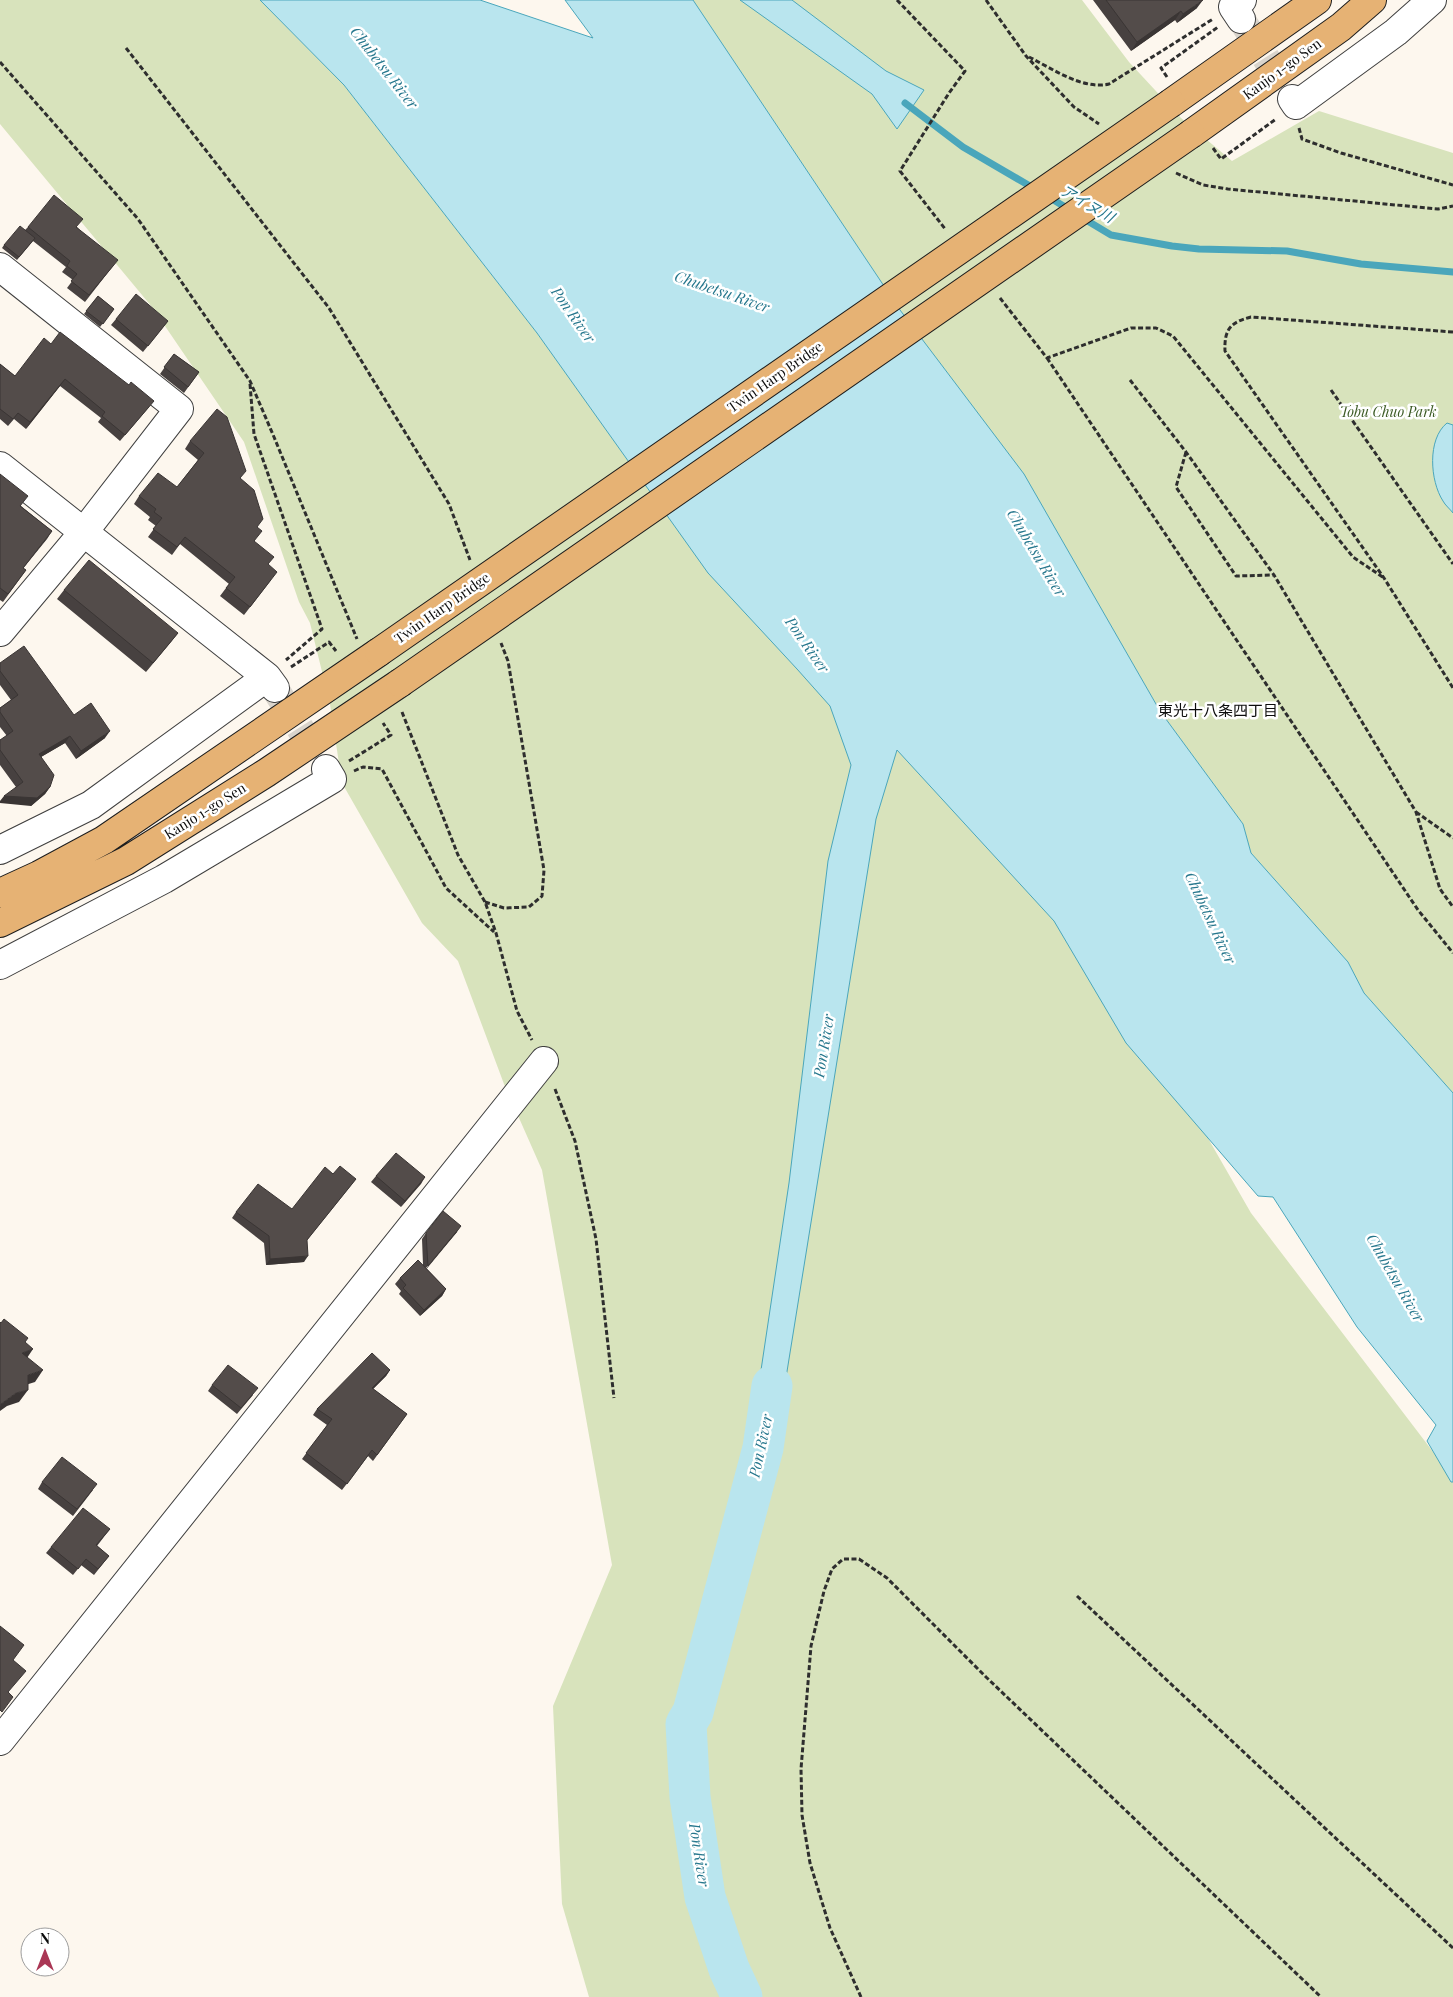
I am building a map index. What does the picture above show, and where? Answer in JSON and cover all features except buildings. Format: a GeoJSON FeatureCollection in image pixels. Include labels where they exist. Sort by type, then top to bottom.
{"type":"FeatureCollection","features":[{"type":"Feature","properties":{"kind":"main road","name":"Twin Harp Bridge"},"geometry":{"type":"LineString","coordinates":[[369,647],[1171,103],[1317,0]]}},
{"type":"Feature","properties":{"kind":"main road","name":"Kanjo 1-go Sen"},"geometry":{"type":"LineString","coordinates":[[0,923],[126,861],[266,773],[400,683],[1201,140],[1372,0]]}},
{"type":"Feature","properties":{"kind":"main road"},"geometry":{"type":"LineString","coordinates":[[0,893],[39,875],[104,840],[369,647]]}},
{"type":"Feature","properties":{"kind":"street"},"geometry":{"type":"LineString","coordinates":[[1288,107],[1396,32],[1432,0]]}},
{"type":"Feature","properties":{"kind":"street"},"geometry":{"type":"LineString","coordinates":[[0,267],[179,409],[83,533],[0,632]]}},
{"type":"Feature","properties":{"kind":"street"},"geometry":{"type":"LineString","coordinates":[[0,466],[246,659],[270,682],[90,805],[0,850]]}},
{"type":"Feature","properties":{"kind":"street"},"geometry":{"type":"LineString","coordinates":[[0,965],[164,879],[329,774]]}},
{"type":"Feature","properties":{"kind":"street"},"geometry":{"type":"LineString","coordinates":[[0,1741],[544,1061]]}},
{"type":"Feature","properties":{"kind":"path"},"geometry":{"type":"LineString","coordinates":[[897,0],[966,71],[949,93],[900,171],[949,233]]}},
{"type":"Feature","properties":{"kind":"path"},"geometry":{"type":"LineString","coordinates":[[986,0],[1026,56],[1074,107],[1107,129]]}},
{"type":"Feature","properties":{"kind":"path"},"geometry":{"type":"LineString","coordinates":[[1026,56],[1091,85],[1109,84],[1234,13]]}},
{"type":"Feature","properties":{"kind":"path"},"geometry":{"type":"LineString","coordinates":[[1161,68],[1234,13]]}},
{"type":"Feature","properties":{"kind":"path"},"geometry":{"type":"LineString","coordinates":[[126,48],[328,308],[449,504],[473,568]]}},
{"type":"Feature","properties":{"kind":"path"},"geometry":{"type":"LineString","coordinates":[[0,62],[138,219],[250,381],[369,647]]}},
{"type":"Feature","properties":{"kind":"path"},"geometry":{"type":"LineString","coordinates":[[1201,140],[1221,159],[1288,107]]}},
{"type":"Feature","properties":{"kind":"path"},"geometry":{"type":"LineString","coordinates":[[1302,139],[1341,153],[1453,185]]}},
{"type":"Feature","properties":{"kind":"path"},"geometry":{"type":"LineString","coordinates":[[1173,172],[1181,177],[1204,185],[1228,189],[1438,209],[1453,206]]}},
{"type":"Feature","properties":{"kind":"path"},"geometry":{"type":"LineString","coordinates":[[998,295],[1047,358],[1418,910],[1453,953]]}},
{"type":"Feature","properties":{"kind":"path"},"geometry":{"type":"LineString","coordinates":[[1453,332],[1251,317],[1240,320],[1229,328],[1224,339],[1224,351],[1384,578],[1453,688]]}},
{"type":"Feature","properties":{"kind":"path"},"geometry":{"type":"LineString","coordinates":[[1047,358],[1132,328],[1156,328],[1173,336],[1353,557],[1384,578]]}},
{"type":"Feature","properties":{"kind":"path"},"geometry":{"type":"LineString","coordinates":[[1130,380],[1186,452],[1274,575],[1416,812],[1440,890],[1453,907]]}},
{"type":"Feature","properties":{"kind":"path"},"geometry":{"type":"LineString","coordinates":[[250,381],[254,434],[322,629],[270,682]]}},
{"type":"Feature","properties":{"kind":"path"},"geometry":{"type":"LineString","coordinates":[[1331,390],[1453,564]]}},
{"type":"Feature","properties":{"kind":"path"},"geometry":{"type":"LineString","coordinates":[[1186,452],[1176,488],[1236,576],[1274,575]]}},
{"type":"Feature","properties":{"kind":"path"},"geometry":{"type":"LineString","coordinates":[[270,682],[329,642],[340,656]]}},
{"type":"Feature","properties":{"kind":"path"},"geometry":{"type":"LineString","coordinates":[[485,902],[504,908],[529,907],[542,896],[544,870],[508,661],[501,642]]}},
{"type":"Feature","properties":{"kind":"path"},"geometry":{"type":"LineString","coordinates":[[329,774],[391,735],[383,723]]}},
{"type":"Feature","properties":{"kind":"path"},"geometry":{"type":"LineString","coordinates":[[329,774],[363,767],[382,770],[446,888],[496,933]]}},
{"type":"Feature","properties":{"kind":"path"},"geometry":{"type":"LineString","coordinates":[[1416,812],[1453,838]]}},
{"type":"Feature","properties":{"kind":"path"},"geometry":{"type":"LineString","coordinates":[[861,1997],[830,1928],[810,1863],[802,1815],[801,1769],[811,1646],[824,1591],[832,1569],[843,1559],[859,1559],[887,1578],[986,1677],[1322,1997]]}},
{"type":"Feature","properties":{"kind":"path"},"geometry":{"type":"LineString","coordinates":[[1077,1596],[1453,1948]]}},
{"type":"Feature","properties":{"kind":"green space"},"geometry":{"type":"Polygon","coordinates":[[[0,0],[260,0],[344,85],[537,333],[648,488],[1040,846],[1251,1213],[1453,1478],[1453,1997],[589,1997],[562,1904],[553,1706],[612,1565],[542,1170],[504,1084],[458,961],[422,923],[342,783],[330,704],[310,623],[299,602],[244,442],[152,307],[0,124],[0,0]]]}},
{"type":"Feature","properties":{"kind":"green space","name":"Tobu Chuo Park"},"geometry":{"type":"Polygon","coordinates":[[[693,0],[1082,0],[1129,62],[1181,118],[1232,161],[1319,111],[1453,153],[1453,1093],[1364,993],[1348,962],[1251,853],[1243,824],[1160,711],[1024,475],[900,310],[693,0]]]}},
{"type":"Feature","properties":{"kind":"water","name":"Chubetsu River"},"geometry":{"type":"Polygon","coordinates":[[[260,0],[480,0],[593,38],[565,0],[693,0],[900,310],[1024,474],[1160,711],[1243,824],[1251,853],[1348,962],[1364,993],[1453,1093],[1453,1482],[1451,1482],[1427,1441],[1436,1425],[1357,1327],[1273,1197],[1258,1196],[1126,1043],[1054,921],[897,750],[876,819],[775,1446],[751,1437],[789,1183],[828,861],[851,765],[830,706],[708,573],[537,333],[344,85],[260,0]]]}},
{"type":"Feature","properties":{"kind":"water"},"geometry":{"type":"Polygon","coordinates":[[[740,0],[792,0],[886,71],[924,90],[897,129],[872,94],[740,0]]]}},
{"type":"Feature","properties":{"kind":"water"},"geometry":{"type":"Polygon","coordinates":[[[1447,423],[1453,425],[1453,513],[1439,493],[1433,472],[1436,439],[1447,423]]]}},
{"type":"Feature","properties":{"kind":"waterway","name":"アイヌ川"},"geometry":{"type":"LineString","coordinates":[[905,103],[963,147],[1035,189]]}},
{"type":"Feature","properties":{"kind":"waterway","name":"アイヌ川"},"geometry":{"type":"LineString","coordinates":[[1047,196],[1070,210]]}},
{"type":"Feature","properties":{"kind":"waterway","name":"アイヌ川"},"geometry":{"type":"LineString","coordinates":[[1081,217],[1111,235],[1172,246],[1199,249],[1287,251],[1361,264],[1453,272]]}},
{"type":"Feature","properties":{"kind":"waterway","name":"Pon River"},"geometry":{"type":"LineString","coordinates":[[742,1997],[729,1969],[705,1897],[690,1797],[686,1724],[693,1712],[763,1448],[772,1386]]}},
{"type":"Feature","properties":{"kind":"tunnel"},"geometry":{"type":"LineString","coordinates":[[1243,22],[1292,99]]}},
{"type":"Feature","properties":{"kind":"tunnel"},"geometry":{"type":"LineString","coordinates":[[277,692],[326,769]]}},
{"type":"Feature","properties":{"kind":"district","name":"東光十八条四丁目"},"geometry":{"type":"Point","coordinates":[1218,711]}}]}
